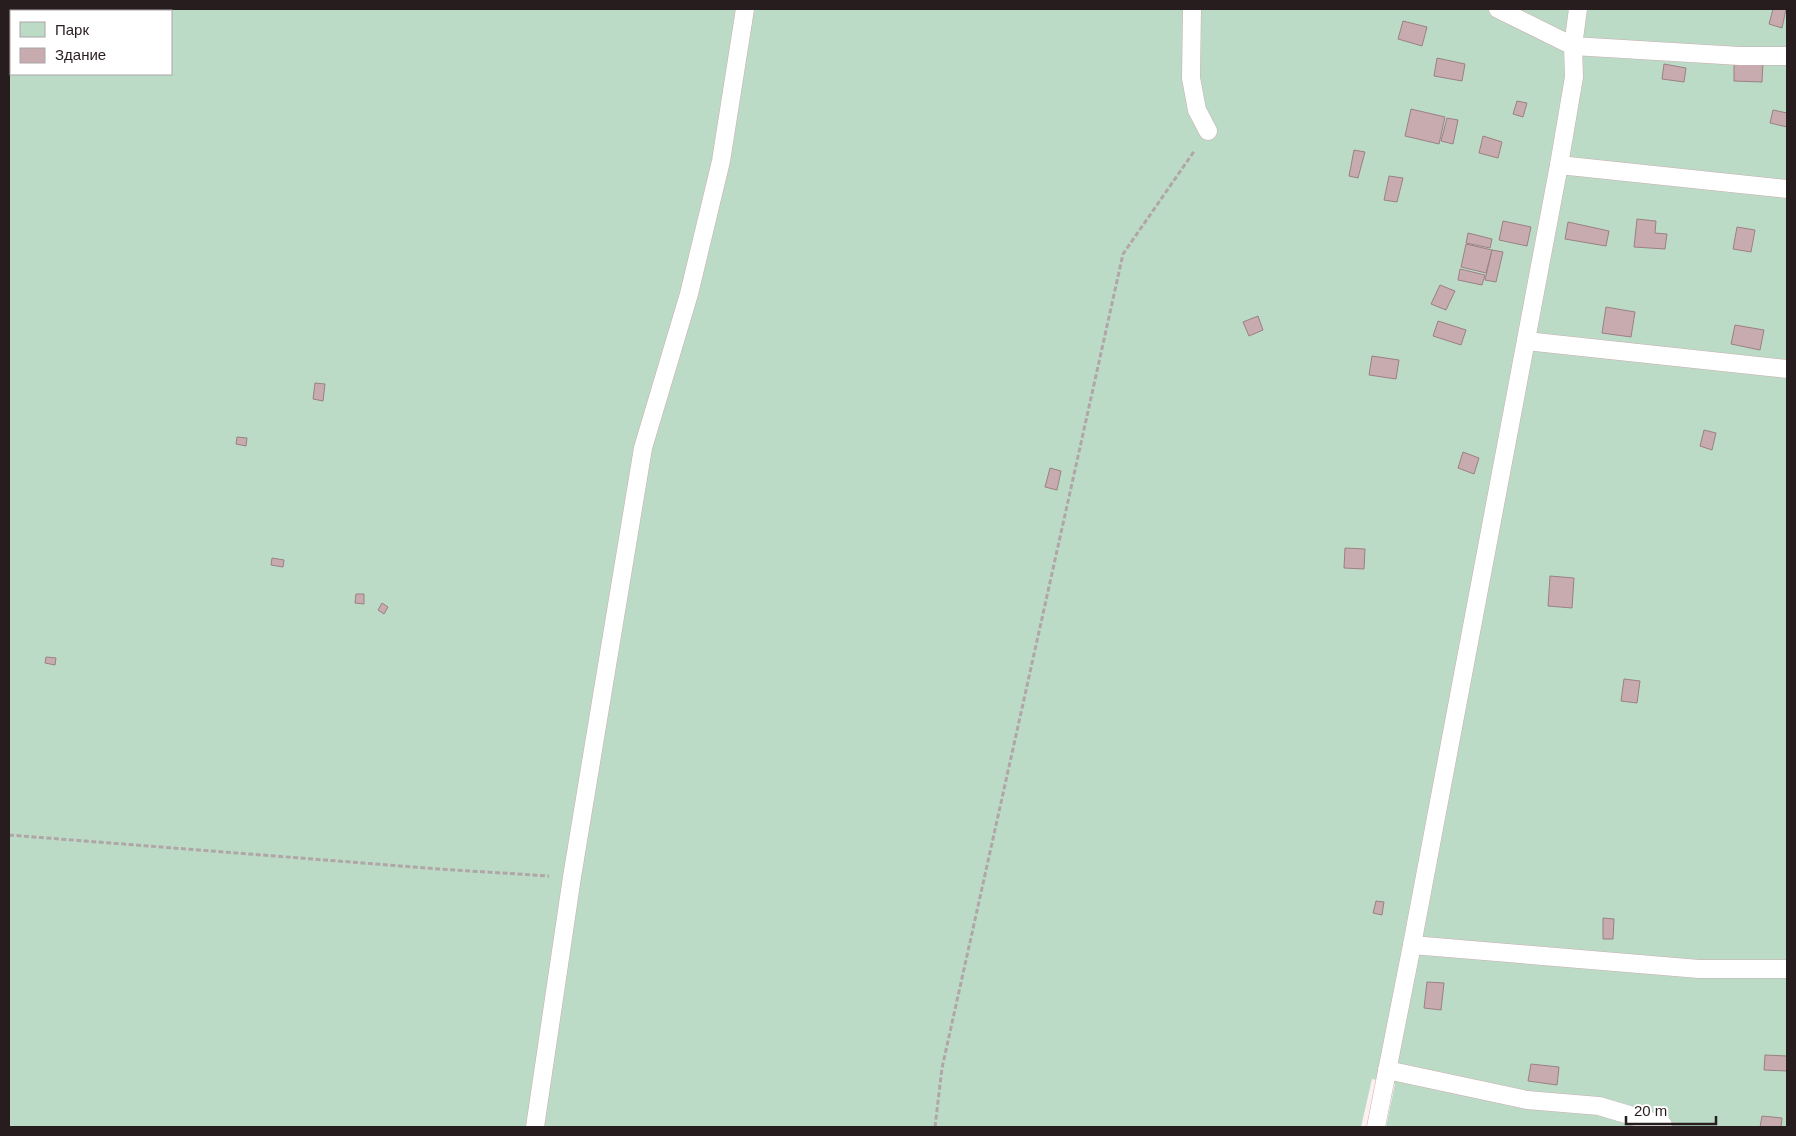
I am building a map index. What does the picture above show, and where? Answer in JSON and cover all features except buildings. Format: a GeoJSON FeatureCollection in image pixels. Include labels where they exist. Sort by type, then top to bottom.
{"type":"FeatureCollection","features":[{"type":"Feature","properties":{"kind":"lane"},"geometry":{"type":"LineString","coordinates":[[535,1127],[572,877],[643,448],[689,294],[721,161],[745,9]]}},
{"type":"Feature","properties":{"kind":"lane"},"geometry":{"type":"LineString","coordinates":[[1192,9],[1191,78],[1197,110],[1208,131]]}},
{"type":"Feature","properties":{"kind":"lane"},"geometry":{"type":"LineString","coordinates":[[1498,9],[1573,46],[1740,56],[1787,56]]}},
{"type":"Feature","properties":{"kind":"lane"},"geometry":{"type":"LineString","coordinates":[[1376,1127],[1559,165],[1574,76],[1573,46],[1578,9]]}},
{"type":"Feature","properties":{"kind":"lane"},"geometry":{"type":"LineString","coordinates":[[1559,165],[1787,189]]}},
{"type":"Feature","properties":{"kind":"lane"},"geometry":{"type":"LineString","coordinates":[[1526,341],[1787,368]]}},
{"type":"Feature","properties":{"kind":"lane"},"geometry":{"type":"LineString","coordinates":[[1412,945],[1699,969],[1787,969]]}},
{"type":"Feature","properties":{"kind":"lane"},"geometry":{"type":"LineString","coordinates":[[1387,1070],[1527,1100],[1599,1106],[1663,1125]]}},
{"type":"Feature","properties":{"kind":"path"},"geometry":{"type":"LineString","coordinates":[[935,1127],[944,1058],[1124,254],[1208,131]]}},
{"type":"Feature","properties":{"kind":"path"},"geometry":{"type":"LineString","coordinates":[[9,835],[439,870],[572,877]]}},
{"type":"Feature","properties":{"kind":"green space"},"geometry":{"type":"Polygon","coordinates":[[[9,9],[1787,9],[1787,1127],[1386,1127],[1395,1084],[1372,1079],[1361,1127],[9,1127],[9,9]]]}}]}
